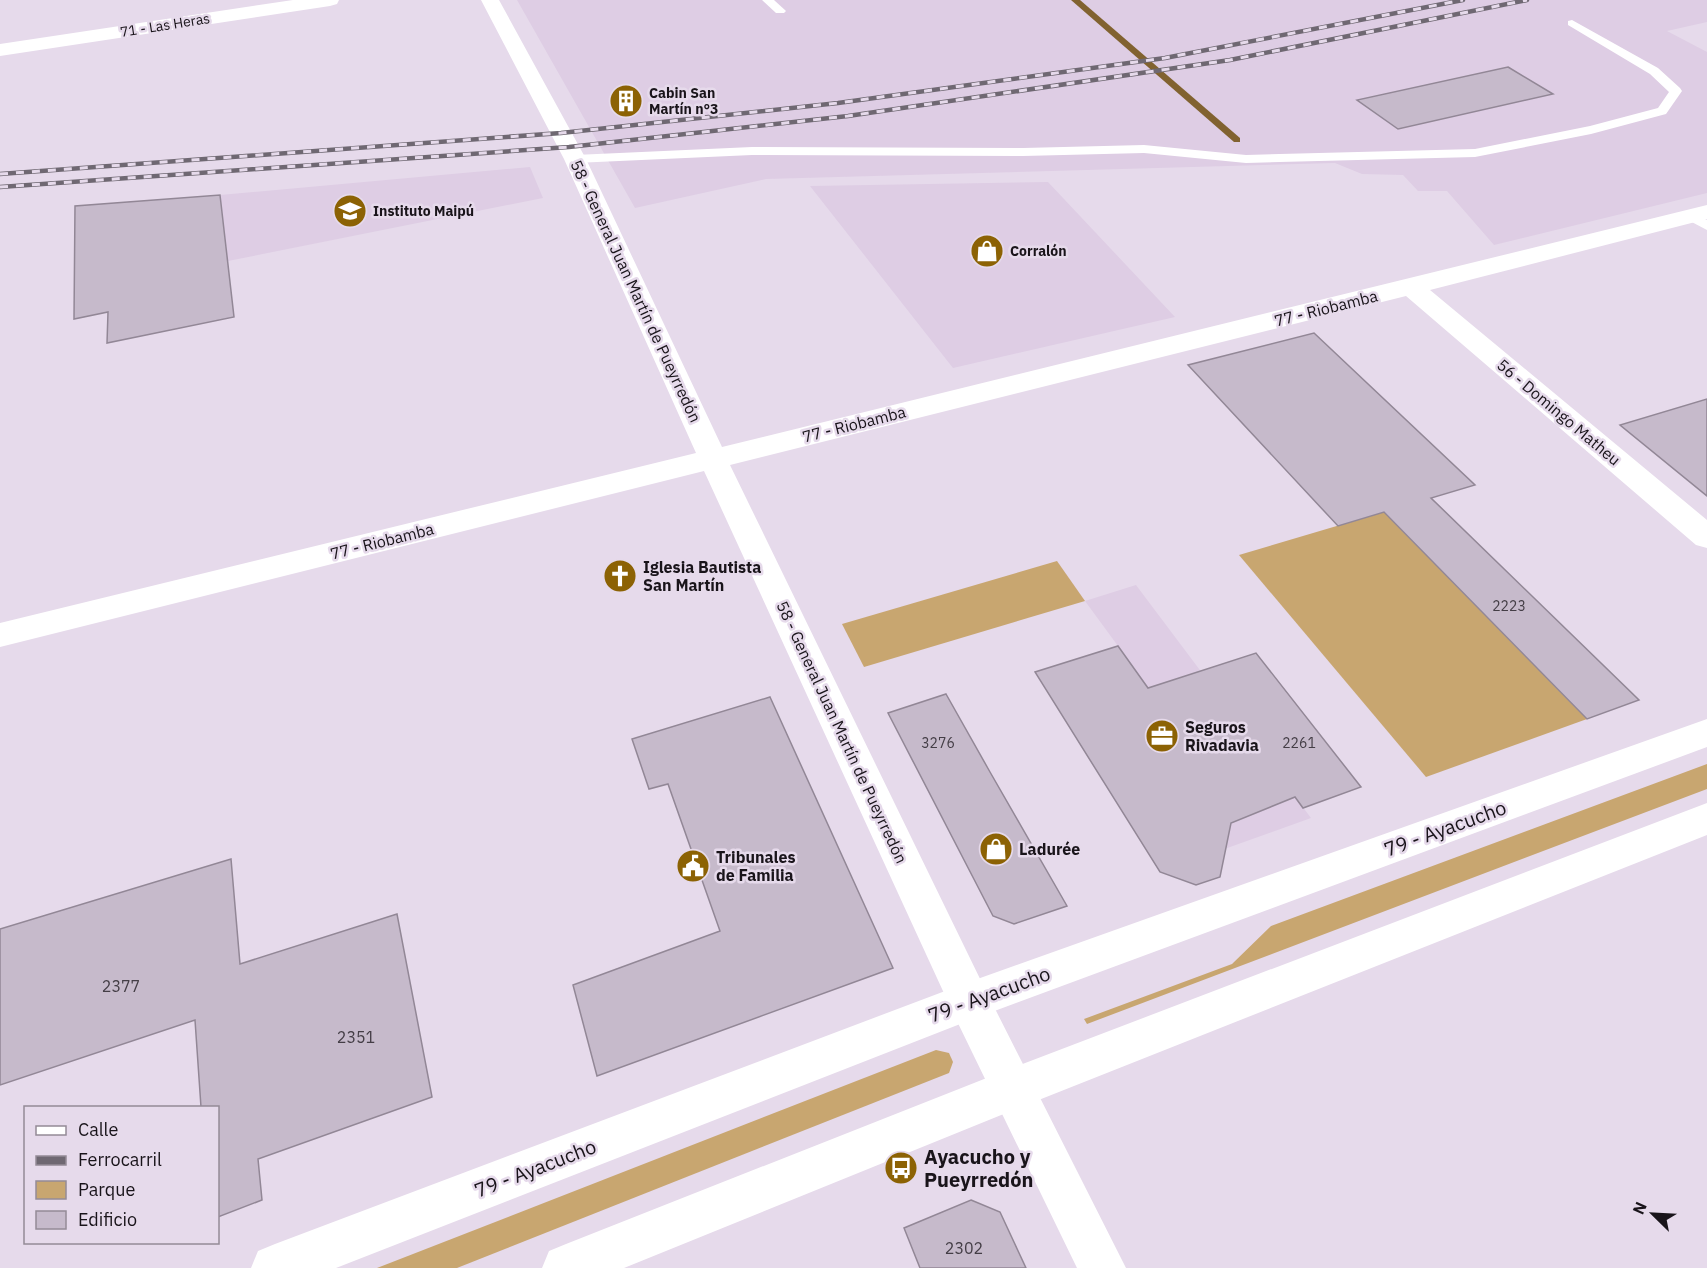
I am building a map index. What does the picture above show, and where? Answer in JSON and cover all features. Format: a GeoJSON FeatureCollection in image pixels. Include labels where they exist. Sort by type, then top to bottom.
{"type":"FeatureCollection","features":[{"type":"Feature","properties":{"kind":"street","name":"71 - Las Heras"},"geometry":{"type":"LineString","coordinates":[[0,50],[330,0]]}},
{"type":"Feature","properties":{"kind":"street","name":"58 - General Juan Martín de Pueyrredón"},"geometry":{"type":"LineString","coordinates":[[490,0],[575,159],[713,459],[969,1001],[1101,1268]]}},
{"type":"Feature","properties":{"kind":"street","name":"77 - Riobamba"},"geometry":{"type":"LineString","coordinates":[[0,635],[1412,287],[1702,218]]}},
{"type":"Feature","properties":{"kind":"street","name":"56 - Domingo Matheu"},"geometry":{"type":"LineString","coordinates":[[1412,287],[1707,537]]}},
{"type":"Feature","properties":{"kind":"street","name":"79 - Ayacucho"},"geometry":{"type":"LineString","coordinates":[[275,1268],[969,1001],[1707,733]]}},
{"type":"Feature","properties":{"kind":"street"},"geometry":{"type":"LineString","coordinates":[[566,1268],[1012,1089],[1707,819]]}},
{"type":"Feature","properties":{"kind":"lane"},"geometry":{"type":"LineString","coordinates":[[768,0],[780,11]]}},
{"type":"Feature","properties":{"kind":"lane"},"geometry":{"type":"LineString","coordinates":[[575,159],[752,151],[1023,152],[1144,149],[1246,159],[1475,153],[1591,130],[1662,111],[1676,92],[1654,71],[1572,23]]}},
{"type":"Feature","properties":{"kind":"shaded area"},"geometry":{"type":"Polygon","coordinates":[[[517,0],[1707,0],[1707,22],[1667,31],[1707,52],[1707,193],[1494,245],[1447,191],[1418,191],[1403,175],[1362,174],[1335,163],[766,179],[635,208],[517,0]]]}},
{"type":"Feature","properties":{"kind":"shaded area","name":"Instituto Maipú"},"geometry":{"type":"Polygon","coordinates":[[[530,167],[543,198],[228,261],[220,195],[530,167]]]}},
{"type":"Feature","properties":{"kind":"shaded area","name":"Corralón"},"geometry":{"type":"Polygon","coordinates":[[[1048,182],[1175,317],[953,368],[810,186],[1048,182]]]}},
{"type":"Feature","properties":{"kind":"shaded area","name":"Seguros Rivadavia"},"geometry":{"type":"Polygon","coordinates":[[[1136,585],[1311,818],[1160,872],[1035,672],[1118,646],[1085,601],[1136,585]]]}},
{"type":"Feature","properties":{"kind":"green space"},"geometry":{"type":"Polygon","coordinates":[[[1384,512],[1587,719],[1426,777],[1239,555],[1384,512]]]}},
{"type":"Feature","properties":{"kind":"green space"},"geometry":{"type":"Polygon","coordinates":[[[1057,561],[1085,601],[864,667],[842,624],[1057,561]]]}},
{"type":"Feature","properties":{"kind":"green space"},"geometry":{"type":"Polygon","coordinates":[[[1707,764],[1707,789],[1087,1024],[1084,1019],[1232,964],[1271,926],[1707,764]]]}},
{"type":"Feature","properties":{"kind":"green space"},"geometry":{"type":"Polygon","coordinates":[[[936,1050],[949,1053],[953,1062],[949,1073],[457,1268],[377,1268],[936,1050]]]}},
{"type":"Feature","properties":{"kind":"building"},"geometry":{"type":"Polygon","coordinates":[[[1508,67],[1553,94],[1398,129],[1357,100],[1508,67]]]}},
{"type":"Feature","properties":{"kind":"building"},"geometry":{"type":"Polygon","coordinates":[[[220,195],[234,317],[107,343],[108,312],[74,319],[75,206],[220,195]]]}},
{"type":"Feature","properties":{"kind":"building"},"geometry":{"type":"Polygon","coordinates":[[[1314,333],[1475,485],[1431,498],[1639,700],[1587,719],[1384,512],[1338,526],[1188,365],[1314,333]]]}},
{"type":"Feature","properties":{"kind":"building"},"geometry":{"type":"Polygon","coordinates":[[[1707,399],[1707,496],[1620,425],[1707,399]]]}},
{"type":"Feature","properties":{"kind":"building","name":"Seguros Rivadavia"},"geometry":{"type":"Polygon","coordinates":[[[1118,646],[1148,688],[1256,653],[1361,787],[1303,808],[1295,797],[1231,823],[1220,877],[1196,885],[1160,872],[1035,672],[1118,646]]]}},
{"type":"Feature","properties":{"kind":"building","name":"Ladurée"},"geometry":{"type":"Polygon","coordinates":[[[946,694],[1067,906],[1014,924],[993,916],[888,713],[946,694]]]}},
{"type":"Feature","properties":{"kind":"building"},"geometry":{"type":"Polygon","coordinates":[[[770,697],[893,968],[597,1076],[573,985],[720,931],[668,784],[649,789],[632,739],[770,697]]]}},
{"type":"Feature","properties":{"kind":"building"},"geometry":{"type":"Polygon","coordinates":[[[231,859],[240,964],[397,914],[432,1097],[258,1159],[262,1200],[219,1217],[219,1106],[201,1106],[195,1020],[0,1085],[0,929],[231,859]]]}},
{"type":"Feature","properties":{"kind":"building"},"geometry":{"type":"Polygon","coordinates":[[[971,1200],[1000,1212],[1026,1268],[920,1268],[904,1228],[971,1200]]]}},
{"type":"Feature","properties":{"kind":"waterway"},"geometry":{"type":"LineString","coordinates":[[1075,0],[1237,140]]}},
{"type":"Feature","properties":{"kind":"railway"},"geometry":{"type":"LineString","coordinates":[[0,174],[561,133],[838,103],[1165,58],[1463,0]]}},
{"type":"Feature","properties":{"kind":"railway"},"geometry":{"type":"LineString","coordinates":[[0,187],[569,147],[848,116],[1230,60],[1527,0]]}},
{"type":"Feature","properties":{"kind":"place","name":"Cabin San Martín n°3"},"geometry":{"type":"Point","coordinates":[626,101]}},
{"type":"Feature","properties":{"kind":"place","name":"Instituto Maipú"},"geometry":{"type":"Point","coordinates":[350,211]}},
{"type":"Feature","properties":{"kind":"place","name":"Corralón"},"geometry":{"type":"Point","coordinates":[987,251]}},
{"type":"Feature","properties":{"kind":"place","name":"Iglesia Bautista San Martín"},"geometry":{"type":"Point","coordinates":[620,576]}},
{"type":"Feature","properties":{"kind":"place","name":"Seguros Rivadavia"},"geometry":{"type":"Point","coordinates":[1162,736]}},
{"type":"Feature","properties":{"kind":"place","name":"Ladurée"},"geometry":{"type":"Point","coordinates":[996,849]}},
{"type":"Feature","properties":{"kind":"place","name":"Tribunales de Familia"},"geometry":{"type":"Point","coordinates":[693,866]}},
{"type":"Feature","properties":{"kind":"place","name":"Ayacucho y Pueyrredón"},"geometry":{"type":"Point","coordinates":[901,1168]}}]}
